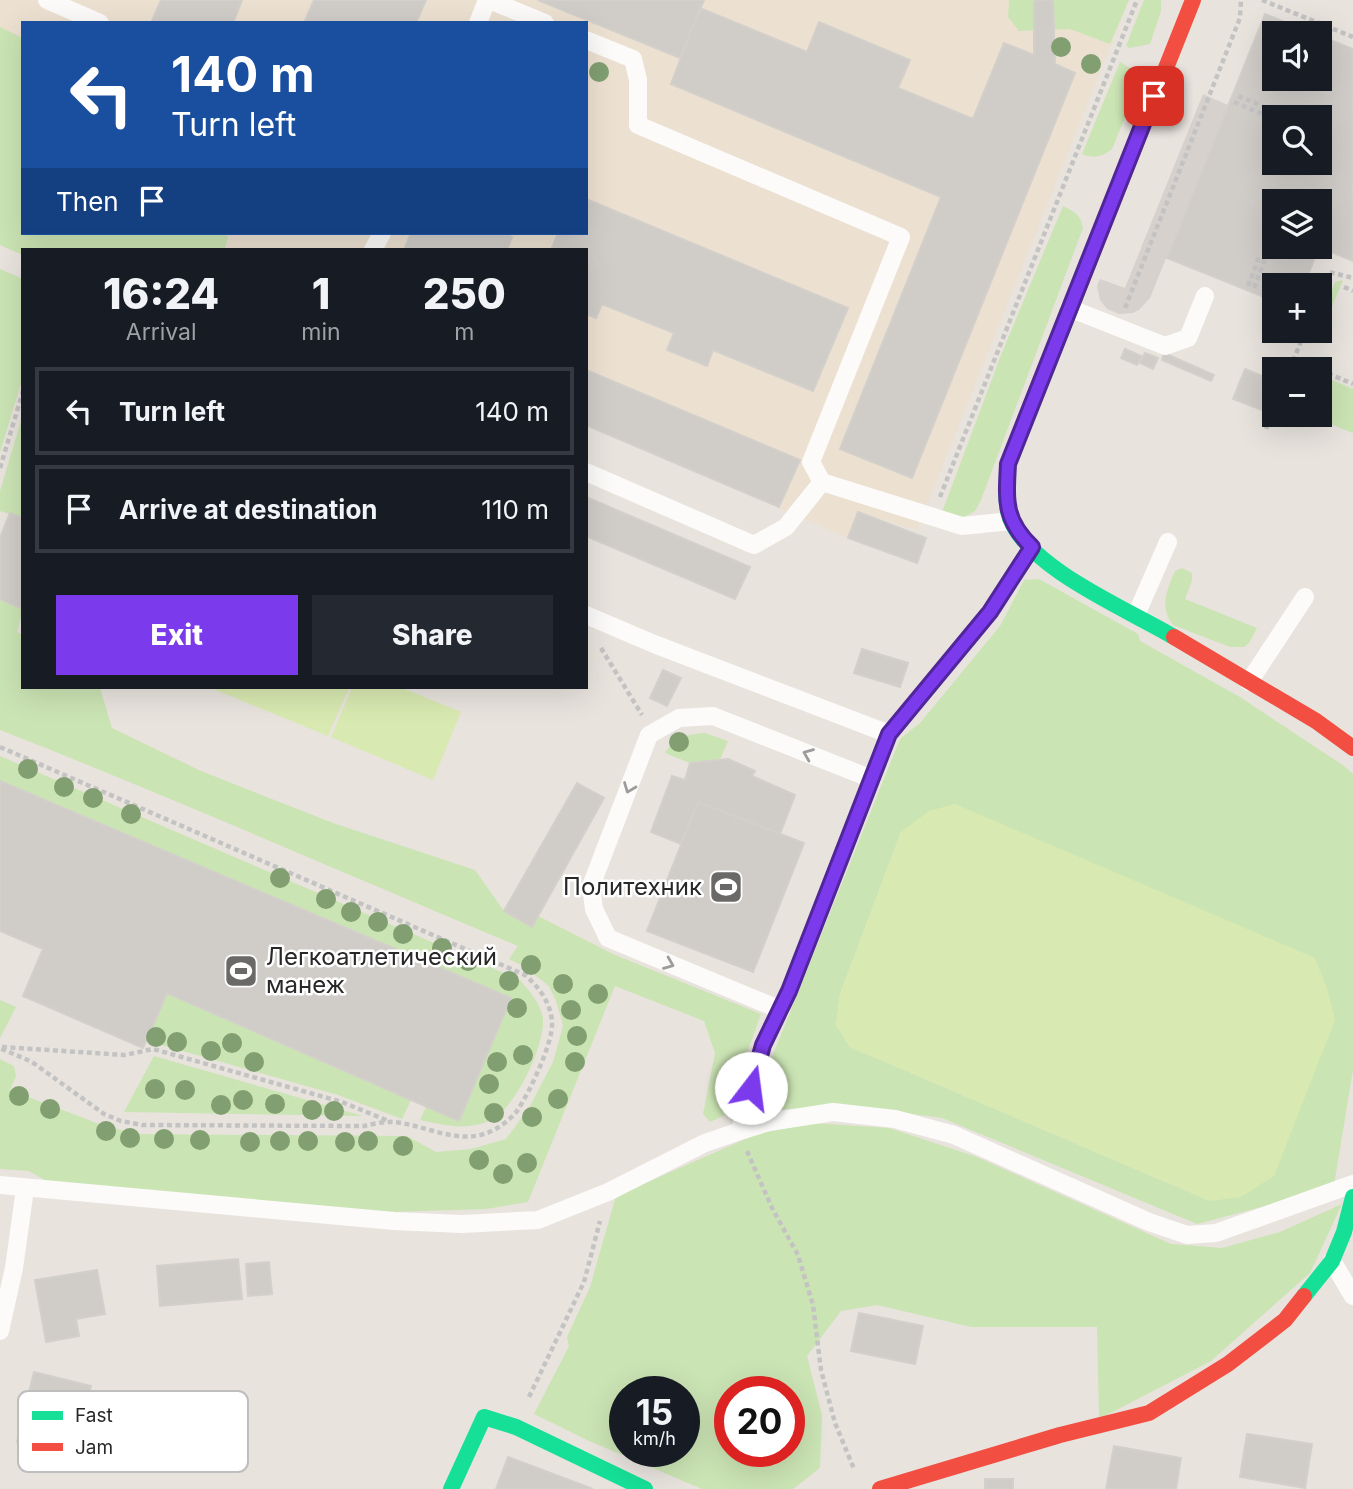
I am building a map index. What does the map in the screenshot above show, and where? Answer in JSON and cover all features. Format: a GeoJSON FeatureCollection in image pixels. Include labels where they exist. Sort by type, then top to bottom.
{"type":"FeatureCollection","features":[{"type":"Feature","properties":{"kind":"street"},"geometry":{"type":"LineString","coordinates":[[1193,0],[1008,464],[1007,504],[1011,521],[1019,535],[1050,565],[1073,581],[1312,719],[1353,748]]}},
{"type":"Feature","properties":{"kind":"street"},"geometry":{"type":"LineString","coordinates":[[880,1489],[897,1487],[1060,1435],[1149,1413],[1228,1364],[1285,1320],[1332,1261],[1344,1232],[1353,1197]]}},
{"type":"Feature","properties":{"kind":"street"},"geometry":{"type":"LineString","coordinates":[[451,1489],[484,1417],[516,1427],[645,1489]]}},
{"type":"Feature","properties":{"kind":"lane"},"geometry":{"type":"LineString","coordinates":[[47,0],[95,21]]}},
{"type":"Feature","properties":{"kind":"lane"},"geometry":{"type":"LineString","coordinates":[[479,21],[488,0],[540,21]]}},
{"type":"Feature","properties":{"kind":"lane"},"geometry":{"type":"LineString","coordinates":[[588,41],[633,59],[638,80],[638,125],[901,237],[811,462],[822,482],[962,526],[1011,521]]}},
{"type":"Feature","properties":{"kind":"lane"},"geometry":{"type":"LineString","coordinates":[[1069,308],[1166,346],[1188,338],[1205,296]]}},
{"type":"Feature","properties":{"kind":"lane"},"geometry":{"type":"LineString","coordinates":[[588,473],[754,545],[786,527],[822,482]]}},
{"type":"Feature","properties":{"kind":"lane"},"geometry":{"type":"LineString","coordinates":[[1136,615],[1168,542]]}},
{"type":"Feature","properties":{"kind":"lane"},"geometry":{"type":"LineString","coordinates":[[740,1131],[763,1045],[781,1010],[889,734],[990,612],[1032,547]]}},
{"type":"Feature","properties":{"kind":"lane"},"geometry":{"type":"LineString","coordinates":[[1249,682],[1305,597]]}},
{"type":"Feature","properties":{"kind":"lane"},"geometry":{"type":"LineString","coordinates":[[588,616],[889,734]]}},
{"type":"Feature","properties":{"kind":"lane"},"geometry":{"type":"LineString","coordinates":[[781,1010],[608,938],[594,909],[591,887],[649,735],[680,718],[713,716],[872,779]]}},
{"type":"Feature","properties":{"kind":"lane"},"geometry":{"type":"LineString","coordinates":[[0,1185],[394,1221],[462,1224],[537,1220],[608,1192],[677,1155],[740,1131],[769,1122],[833,1112],[895,1119],[954,1135],[1149,1222],[1187,1235],[1216,1233],[1353,1184]]}},
{"type":"Feature","properties":{"kind":"lane"},"geometry":{"type":"LineString","coordinates":[[0,1331],[14,1268],[25,1189]]}},
{"type":"Feature","properties":{"kind":"lane"},"geometry":{"type":"LineString","coordinates":[[1332,1261],[1353,1296]]}},
{"type":"Feature","properties":{"kind":"path"},"geometry":{"type":"LineString","coordinates":[[932,518],[1136,0]]}},
{"type":"Feature","properties":{"kind":"path"},"geometry":{"type":"LineString","coordinates":[[1117,328],[1240,18],[1241,0]]}},
{"type":"Feature","properties":{"kind":"path"},"geometry":{"type":"LineString","coordinates":[[1262,0],[1353,37]]}},
{"type":"Feature","properties":{"kind":"path"},"geometry":{"type":"LineString","coordinates":[[1238,96],[1262,106]]}},
{"type":"Feature","properties":{"kind":"path"},"geometry":{"type":"LineString","coordinates":[[1234,102],[1262,114]]}},
{"type":"Feature","properties":{"kind":"path"},"geometry":{"type":"LineString","coordinates":[[1251,287],[1262,258]]}},
{"type":"Feature","properties":{"kind":"path"},"geometry":{"type":"LineString","coordinates":[[1329,273],[1353,278]]}},
{"type":"Feature","properties":{"kind":"path"},"geometry":{"type":"LineString","coordinates":[[1344,287],[1353,291]]}},
{"type":"Feature","properties":{"kind":"path"},"geometry":{"type":"LineString","coordinates":[[1332,376],[1353,384]]}},
{"type":"Feature","properties":{"kind":"path"},"geometry":{"type":"LineString","coordinates":[[0,468],[21,398]]}},
{"type":"Feature","properties":{"kind":"path"},"geometry":{"type":"LineString","coordinates":[[600,645],[641,714]]}},
{"type":"Feature","properties":{"kind":"path"},"geometry":{"type":"LineString","coordinates":[[0,747],[525,975],[537,986],[545,999],[552,1021],[550,1045],[517,1110],[505,1124],[485,1134],[456,1135],[391,1122],[342,1102],[153,1049],[125,1055],[0,1048]]}},
{"type":"Feature","properties":{"kind":"path"},"geometry":{"type":"LineString","coordinates":[[0,1048],[32,1062],[104,1114],[142,1125],[364,1126],[391,1122]]}},
{"type":"Feature","properties":{"kind":"path"},"geometry":{"type":"LineString","coordinates":[[740,1131],[772,1208],[798,1255],[813,1305],[821,1370],[835,1423],[858,1478]]}},
{"type":"Feature","properties":{"kind":"path"},"geometry":{"type":"LineString","coordinates":[[526,1404],[584,1282],[608,1192]]}},
{"type":"Feature","properties":{"kind":"shaded area"},"geometry":{"type":"Polygon","coordinates":[[[0,0],[1129,0],[917,530],[858,512],[848,538],[588,426],[588,248],[21,248],[21,254],[0,245],[0,0]]]}},
{"type":"Feature","properties":{"kind":"shaded area"},"geometry":{"type":"Polygon","coordinates":[[[1203,94],[1228,105],[1150,298],[1139,310],[1119,314],[1107,309],[1100,300],[1097,286],[1100,279],[1125,288],[1203,94]]]}},
{"type":"Feature","properties":{"kind":"green space"},"geometry":{"type":"Polygon","coordinates":[[[1009,0],[1129,0],[1110,44],[1070,29],[1019,31],[1008,17],[1009,0]]]}},
{"type":"Feature","properties":{"kind":"green space"},"geometry":{"type":"Polygon","coordinates":[[[1144,0],[1161,0],[1161,11],[1150,44],[1130,48],[1126,46],[1144,0]]]}},
{"type":"Feature","properties":{"kind":"green space"},"geometry":{"type":"Polygon","coordinates":[[[0,27],[21,37],[21,235],[228,236],[225,248],[21,248],[21,254],[0,245],[0,27]]]}},
{"type":"Feature","properties":{"kind":"green space"},"geometry":{"type":"Polygon","coordinates":[[[1120,62],[1136,72],[1140,81],[1112,149],[1098,156],[1082,154],[1120,62]]]}},
{"type":"Feature","properties":{"kind":"green space"},"geometry":{"type":"Polygon","coordinates":[[[1063,206],[1076,214],[1083,228],[981,500],[975,511],[963,518],[941,515],[1001,355],[1063,206]]]}},
{"type":"Feature","properties":{"kind":"green space"},"geometry":{"type":"Polygon","coordinates":[[[0,269],[21,278],[21,384],[0,452],[0,269]]]}},
{"type":"Feature","properties":{"kind":"green space"},"geometry":{"type":"Polygon","coordinates":[[[1343,280],[1332,307],[1332,290],[1335,282],[1343,280]]]}},
{"type":"Feature","properties":{"kind":"green space"},"geometry":{"type":"Polygon","coordinates":[[[1332,380],[1353,389],[1353,433],[1332,425],[1332,380]]]}},
{"type":"Feature","properties":{"kind":"green space"},"geometry":{"type":"Polygon","coordinates":[[[21,421],[21,517],[0,511],[0,491],[21,421]]]}},
{"type":"Feature","properties":{"kind":"green space"},"geometry":{"type":"Polygon","coordinates":[[[1182,568],[1192,573],[1185,599],[1257,628],[1249,643],[1244,647],[1230,647],[1173,625],[1166,612],[1166,598],[1175,571],[1182,568]]]}},
{"type":"Feature","properties":{"kind":"green space"},"geometry":{"type":"Polygon","coordinates":[[[1039,579],[1138,634],[1140,641],[1240,697],[1353,774],[1353,1070],[1334,1185],[1314,1193],[1197,1224],[942,1118],[847,1105],[774,1110],[752,1115],[762,1082],[900,739],[920,723],[1000,626],[1024,580],[1039,579]],[[901,832],[840,994],[836,1025],[850,1047],[1210,1201],[901,832]]]}},
{"type":"Feature","properties":{"kind":"green space"},"geometry":{"type":"Polygon","coordinates":[[[0,600],[21,608],[17,632],[21,634],[21,689],[100,689],[112,728],[201,771],[333,823],[475,870],[504,911],[538,916],[613,954],[761,1014],[725,1115],[710,1122],[703,1114],[715,1053],[704,1021],[615,986],[528,1202],[486,1209],[392,1212],[50,1183],[29,1171],[0,1169],[0,1059],[14,1066],[16,1076],[10,1090],[102,1125],[137,1134],[407,1136],[436,1152],[471,1149],[506,1139],[530,1106],[553,1062],[563,1026],[549,986],[509,959],[518,946],[195,809],[0,730],[0,600]]]}},
{"type":"Feature","properties":{"kind":"green space"},"geometry":{"type":"Polygon","coordinates":[[[213,689],[349,689],[328,736],[213,689]]]}},
{"type":"Feature","properties":{"kind":"green space"},"geometry":{"type":"Polygon","coordinates":[[[352,689],[404,689],[461,712],[433,780],[331,737],[352,689]]]}},
{"type":"Feature","properties":{"kind":"green space"},"geometry":{"type":"Polygon","coordinates":[[[705,733],[728,741],[720,760],[690,763],[665,753],[682,738],[705,733]]]}},
{"type":"Feature","properties":{"kind":"green space"},"geometry":{"type":"Polygon","coordinates":[[[0,756],[520,980],[538,1004],[543,1021],[539,1047],[517,1092],[499,1115],[480,1124],[454,1126],[420,1120],[426,1107],[459,1121],[510,997],[0,781],[0,756]]]}},
{"type":"Feature","properties":{"kind":"green space"},"geometry":{"type":"Polygon","coordinates":[[[955,804],[1315,958],[1327,988],[1335,1020],[1274,1176],[1241,1197],[1210,1201],[850,1047],[836,1025],[840,994],[901,832],[929,811],[955,804]]]}},
{"type":"Feature","properties":{"kind":"green space"},"geometry":{"type":"Polygon","coordinates":[[[167,993],[411,1100],[402,1119],[338,1095],[147,1041],[167,993]]]}},
{"type":"Feature","properties":{"kind":"green space"},"geometry":{"type":"Polygon","coordinates":[[[0,1000],[16,1007],[0,1038],[0,1000]]]}},
{"type":"Feature","properties":{"kind":"green space"},"geometry":{"type":"Polygon","coordinates":[[[154,1056],[363,1116],[124,1112],[154,1056]]]}},
{"type":"Feature","properties":{"kind":"green space"},"geometry":{"type":"Polygon","coordinates":[[[812,1123],[889,1128],[977,1157],[1171,1244],[1222,1248],[1280,1232],[1342,1204],[1310,1273],[1211,1361],[1099,1419],[1097,1327],[971,1327],[877,1305],[841,1311],[807,1356],[822,1415],[820,1468],[793,1489],[702,1489],[650,1467],[700,1467],[700,1376],[609,1376],[609,1449],[534,1414],[569,1346],[567,1337],[590,1287],[616,1196],[757,1134],[812,1123]]]}},
{"type":"Feature","properties":{"kind":"building"},"geometry":{"type":"Polygon","coordinates":[[[161,0],[242,0],[234,21],[152,21],[161,0]]]}},
{"type":"Feature","properties":{"kind":"building"},"geometry":{"type":"Polygon","coordinates":[[[314,0],[426,0],[417,21],[305,21],[314,0]]]}},
{"type":"Feature","properties":{"kind":"building"},"geometry":{"type":"Polygon","coordinates":[[[538,0],[704,0],[680,58],[538,0]]]}},
{"type":"Feature","properties":{"kind":"building"},"geometry":{"type":"Polygon","coordinates":[[[1034,0],[1053,0],[1055,64],[1075,73],[912,478],[840,449],[941,197],[671,84],[700,8],[807,52],[819,22],[910,60],[898,88],[973,119],[1004,43],[1034,55],[1034,0]]]}},
{"type":"Feature","properties":{"kind":"building"},"geometry":{"type":"Polygon","coordinates":[[[1265,14],[1283,21],[1262,21],[1265,14]]]}},
{"type":"Feature","properties":{"kind":"building"},"geometry":{"type":"Polygon","coordinates":[[[1262,21],[1262,91],[1332,91],[1332,41],[1353,49],[1353,261],[1332,252],[1332,189],[1262,189],[1262,259],[1314,259],[1309,273],[1262,273],[1262,296],[1167,258],[1262,21]]]}},
{"type":"Feature","properties":{"kind":"building"},"geometry":{"type":"Polygon","coordinates":[[[588,200],[848,308],[813,391],[713,350],[707,366],[667,350],[674,333],[602,304],[596,318],[588,315],[588,248],[552,248],[557,235],[588,235],[588,200]]]}},
{"type":"Feature","properties":{"kind":"building"},"geometry":{"type":"Polygon","coordinates":[[[410,235],[512,237],[508,248],[405,248],[410,235]]]}},
{"type":"Feature","properties":{"kind":"building"},"geometry":{"type":"Polygon","coordinates":[[[1125,349],[1141,356],[1137,365],[1121,358],[1125,349]]]}},
{"type":"Feature","properties":{"kind":"building"},"geometry":{"type":"Polygon","coordinates":[[[1145,353],[1158,358],[1153,369],[1140,363],[1145,353]]]}},
{"type":"Feature","properties":{"kind":"building"},"geometry":{"type":"Polygon","coordinates":[[[1164,353],[1214,375],[1211,381],[1162,360],[1164,353]]]}},
{"type":"Feature","properties":{"kind":"building"},"geometry":{"type":"Polygon","coordinates":[[[1245,369],[1262,376],[1262,410],[1233,399],[1245,369]]]}},
{"type":"Feature","properties":{"kind":"building"},"geometry":{"type":"Polygon","coordinates":[[[588,371],[800,460],[779,507],[588,426],[588,371]]]}},
{"type":"Feature","properties":{"kind":"building"},"geometry":{"type":"Polygon","coordinates":[[[588,498],[750,567],[735,599],[588,537],[588,498]]]}},
{"type":"Feature","properties":{"kind":"building"},"geometry":{"type":"Polygon","coordinates":[[[858,512],[926,538],[917,563],[848,538],[858,512]]]}},
{"type":"Feature","properties":{"kind":"building"},"geometry":{"type":"Polygon","coordinates":[[[10,513],[21,517],[21,608],[0,599],[0,538],[10,513]]]}},
{"type":"Feature","properties":{"kind":"building"},"geometry":{"type":"Polygon","coordinates":[[[862,649],[908,663],[900,687],[854,673],[862,649]]]}},
{"type":"Feature","properties":{"kind":"building"},"geometry":{"type":"Polygon","coordinates":[[[663,670],[681,678],[667,706],[650,698],[663,670]]]}},
{"type":"Feature","properties":{"kind":"building"},"geometry":{"type":"Polygon","coordinates":[[[728,759],[755,771],[752,776],[795,795],[780,834],[698,802],[681,844],[651,832],[672,776],[685,780],[690,763],[728,759]]]}},
{"type":"Feature","properties":{"kind":"building","name":"Легкоатлетический манеж"},"geometry":{"type":"Polygon","coordinates":[[[0,781],[511,998],[459,1121],[167,993],[143,1048],[23,996],[43,949],[0,931],[0,781]]]}},
{"type":"Feature","properties":{"kind":"building"},"geometry":{"type":"Polygon","coordinates":[[[577,783],[604,798],[532,927],[504,911],[577,783]]]}},
{"type":"Feature","properties":{"kind":"building","name":"Политехник"},"geometry":{"type":"Polygon","coordinates":[[[698,802],[804,843],[753,972],[647,931],[698,802]]]}},
{"type":"Feature","properties":{"kind":"building"},"geometry":{"type":"Polygon","coordinates":[[[238,1259],[242,1299],[160,1306],[157,1266],[238,1259]]]}},
{"type":"Feature","properties":{"kind":"building"},"geometry":{"type":"Polygon","coordinates":[[[269,1262],[272,1294],[248,1296],[246,1264],[269,1262]]]}},
{"type":"Feature","properties":{"kind":"building"},"geometry":{"type":"Polygon","coordinates":[[[97,1270],[105,1314],[76,1319],[79,1336],[46,1342],[35,1280],[97,1270]]]}},
{"type":"Feature","properties":{"kind":"building"},"geometry":{"type":"Polygon","coordinates":[[[859,1313],[923,1326],[915,1364],[851,1351],[859,1313]]]}},
{"type":"Feature","properties":{"kind":"building"},"geometry":{"type":"Polygon","coordinates":[[[34,1372],[91,1386],[90,1391],[29,1391],[34,1372]]]}},
{"type":"Feature","properties":{"kind":"building"},"geometry":{"type":"Polygon","coordinates":[[[1247,1434],[1312,1444],[1305,1488],[1240,1477],[1247,1434]]]}},
{"type":"Feature","properties":{"kind":"building"},"geometry":{"type":"Polygon","coordinates":[[[1114,1446],[1181,1458],[1176,1489],[1106,1489],[1114,1446]]]}},
{"type":"Feature","properties":{"kind":"building"},"geometry":{"type":"Polygon","coordinates":[[[508,1457],[593,1489],[496,1489],[508,1457]]]}},
{"type":"Feature","properties":{"kind":"building"},"geometry":{"type":"Polygon","coordinates":[[[985,1479],[1013,1479],[1013,1489],[985,1489],[985,1479]]]}},
{"type":"Feature","properties":{"kind":"traffic: fast"},"geometry":{"type":"LineString","coordinates":[[1075,297],[1008,465],[1008,512],[1021,537],[1058,571],[1174,637]]}},
{"type":"Feature","properties":{"kind":"traffic: fast"},"geometry":{"type":"LineString","coordinates":[[1304,1296],[1332,1261],[1344,1232],[1353,1197]]}},
{"type":"Feature","properties":{"kind":"traffic: fast"},"geometry":{"type":"LineString","coordinates":[[451,1489],[484,1417],[516,1427],[645,1489]]}},
{"type":"Feature","properties":{"kind":"traffic: jam"},"geometry":{"type":"LineString","coordinates":[[1075,297],[1193,0]]}},
{"type":"Feature","properties":{"kind":"traffic: jam"},"geometry":{"type":"LineString","coordinates":[[1174,637],[1316,721],[1353,748]]}},
{"type":"Feature","properties":{"kind":"traffic: jam"},"geometry":{"type":"LineString","coordinates":[[880,1489],[1060,1435],[1149,1413],[1228,1364],[1285,1320],[1304,1296]]}},
{"type":"Feature","properties":{"kind":"place","name":"Политехник"},"geometry":{"type":"Point","coordinates":[726,887]}},
{"type":"Feature","properties":{"kind":"place","name":"Легкоатлетический манеж"},"geometry":{"type":"Point","coordinates":[241,971]}},
{"type":"Feature","properties":{"kind":"route"},"geometry":{"type":"LineString","coordinates":[[751,1088],[763,1045],[789,991],[889,734],[990,612],[1032,547],[1019,535],[1011,521],[1007,504],[1008,464],[1154,96]]}}]}
